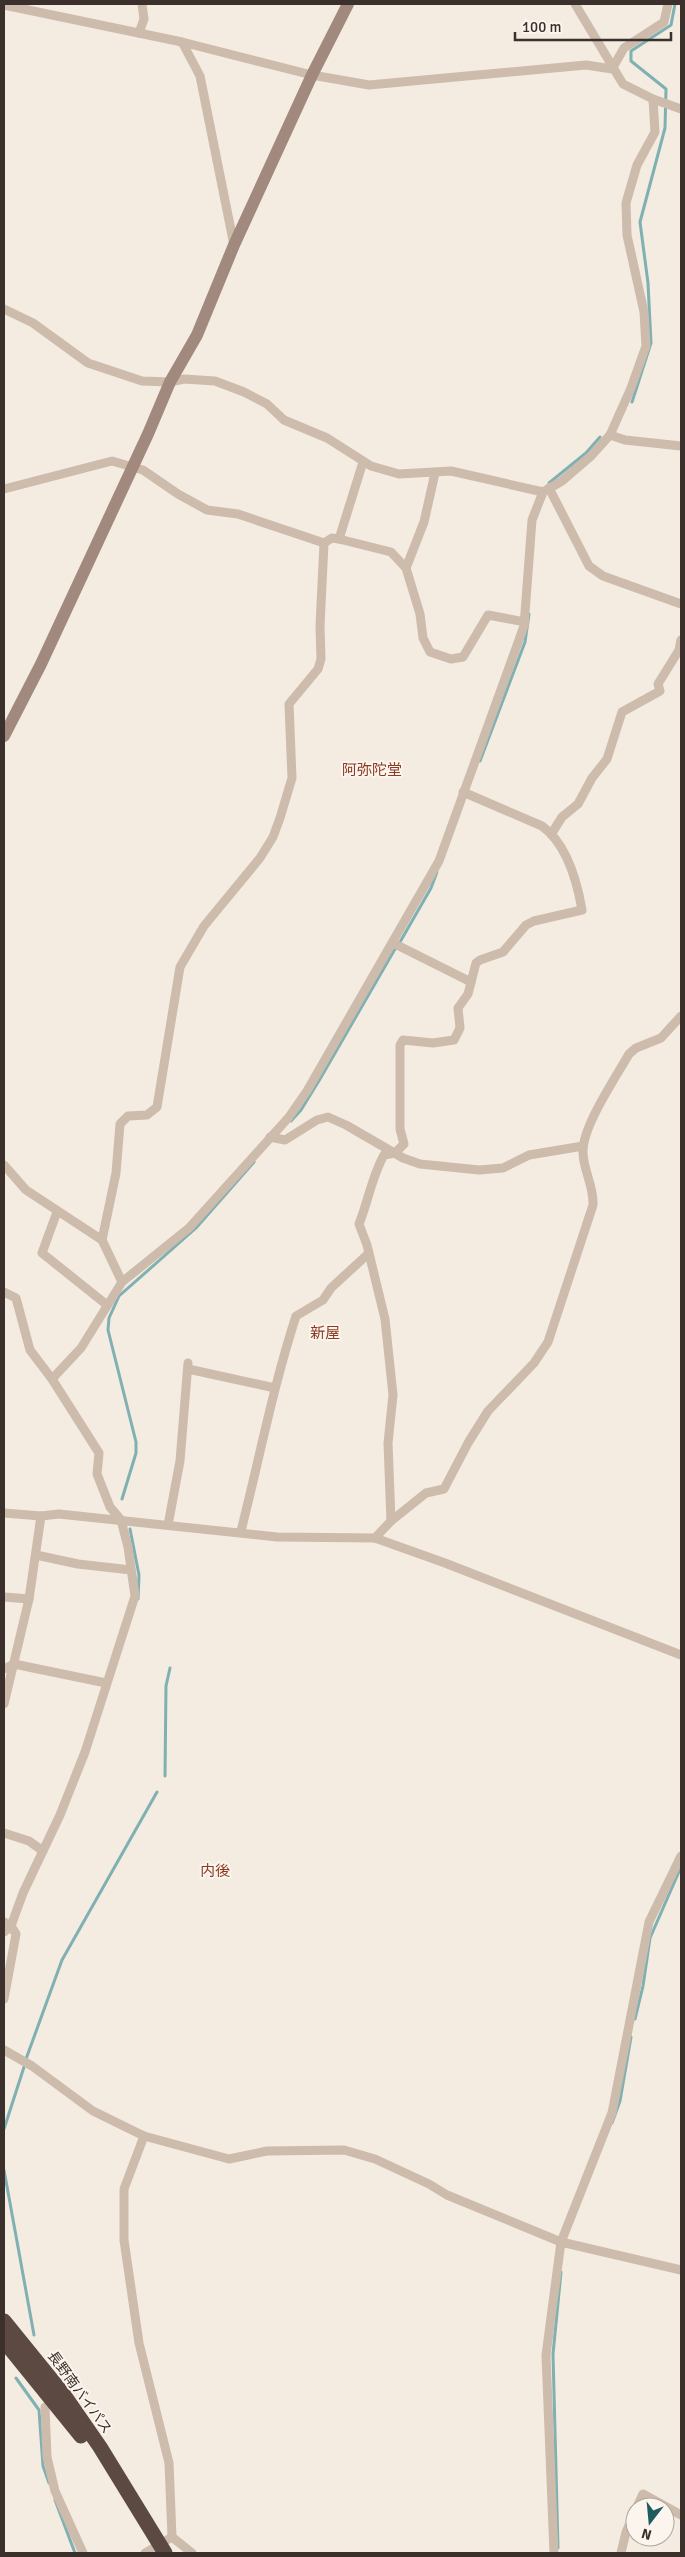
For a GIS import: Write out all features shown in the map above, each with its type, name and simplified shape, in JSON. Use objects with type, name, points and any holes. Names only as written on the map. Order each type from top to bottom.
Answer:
[{"type":"highway","name":"長野南バイパス","points":[[4,2320],[64,2395],[100,2447],[123,2488]]},
{"type":"highway","name":"長野南バイパス","points":[[4,2341],[123,2488],[165,2545]]},
{"type":"street","points":[[139,33],[144,19],[142,4]]},
{"type":"street","points":[[4,736],[41,664],[148,434],[170,382],[197,335],[234,245],[300,106],[312,76],[348,4]]},
{"type":"street","points":[[575,4],[612,69],[623,84],[653,99],[681,109]]},
{"type":"street","points":[[612,69],[624,48],[664,22],[668,4]]},
{"type":"street","points":[[4,5],[182,42],[312,76],[369,85],[586,65],[612,69]]},
{"type":"street","points":[[182,42],[200,76],[234,245]]},
{"type":"street","points":[[52,1379],[82,1348],[122,1282],[189,1228],[289,1117],[307,1092],[439,861],[525,622],[532,520],[546,490],[562,481],[610,435],[632,388],[646,346],[644,312],[627,235],[626,203],[637,165],[655,132],[653,99]]},
{"type":"street","points":[[4,309],[33,323],[88,363],[142,381],[170,382],[184,379],[215,381],[244,392],[267,404],[284,420],[328,438],[363,462],[399,474],[451,472],[546,490],[583,556],[596,572],[681,604]]},
{"type":"street","points":[[610,435],[625,440],[681,446]]},
{"type":"street","points":[[4,489],[112,460],[132,465],[207,510],[238,514],[324,542],[332,538],[339,539],[391,552],[406,568],[420,614],[423,638],[430,652],[450,659],[464,657],[488,615],[525,622]]},
{"type":"street","points":[[339,539],[363,462]]},
{"type":"street","points":[[406,568],[424,522],[435,473]]},
{"type":"street","points":[[102,1240],[116,1173],[120,1124],[128,1116],[148,1115],[157,1107],[180,967],[204,926],[260,858],[273,837],[280,818],[292,778],[288,704],[318,669],[321,659],[320,626],[324,542]]},
{"type":"street","points":[[552,833],[562,817],[578,804],[592,778],[607,759],[622,712],[660,691],[658,684],[679,650],[681,640]]},
{"type":"street","points":[[391,1522],[388,1443],[393,1395],[383,1311],[359,1224],[372,1192],[378,1166],[384,1155],[395,1153],[404,1144],[400,1129],[400,1045],[403,1040],[433,1043],[454,1040],[460,1028],[458,1008],[468,994],[476,963],[503,952],[526,926],[534,921],[582,910],[573,874],[552,833],[542,826],[463,792]]},
{"type":"street","points":[[393,943],[471,982]]},
{"type":"street","points":[[376,1538],[391,1522],[426,1493],[444,1489],[468,1443],[488,1411],[534,1363],[548,1342],[593,1205],[582,1146],[587,1130],[629,1054],[636,1048],[661,1038],[681,1016]]},
{"type":"street","points":[[270,1137],[284,1140],[317,1120],[328,1117],[395,1153],[420,1164],[479,1170],[503,1168],[529,1155],[582,1146]]},
{"type":"street","points":[[4,1165],[26,1190],[102,1240],[122,1282]]},
{"type":"street","points":[[57,1212],[42,1253],[107,1305]]},
{"type":"street","points":[[240,1532],[275,1388],[296,1316],[323,1300],[331,1288],[368,1254]]},
{"type":"street","points":[[4,1292],[16,1298],[30,1350],[52,1379],[98,1453],[98,1474],[110,1507],[121,1520],[135,1596],[85,1752],[60,1815],[6,1927],[16,1934],[4,1999]]},
{"type":"street","points":[[168,1525],[180,1461],[188,1366],[275,1388]]},
{"type":"street","points":[[4,1513],[41,1516],[59,1514],[277,1537],[376,1538],[445,1562],[681,1655]]},
{"type":"street","points":[[4,1704],[29,1599],[41,1516]]},
{"type":"street","points":[[36,1555],[78,1564],[131,1570]]},
{"type":"street","points":[[4,1596],[29,1599]]},
{"type":"street","points":[[4,1668],[14,1664],[106,1683]]},
{"type":"street","points":[[4,1833],[29,1841],[43,1851]]},
{"type":"street","points":[[554,2553],[546,2355],[561,2242],[614,2105],[649,1922],[681,1856]]},
{"type":"street","points":[[4,2050],[32,2066],[93,2111],[144,2136],[229,2160],[267,2152],[344,2150],[376,2159],[429,2184],[447,2195],[561,2242],[681,2270]]},
{"type":"street","points":[[144,2136],[124,2189],[124,2240],[138,2343],[169,2463],[165,2545]]},
{"type":"street","points":[[44,2407],[48,2457],[55,2492],[83,2553]]},
{"type":"street","points":[[621,2553],[625,2536]]},
{"type":"street","points":[[145,2553],[165,2545],[192,2553]]},
{"type":"waterway","points":[[632,402],[651,343],[648,283],[640,222],[665,128],[666,89],[631,61],[631,51],[671,25],[675,4]]},
{"type":"waterway","points":[[549,483],[586,453],[600,437]]},
{"type":"waterway","points":[[480,761],[525,642],[529,614]]},
{"type":"waterway","points":[[400,942],[431,888],[437,872]]},
{"type":"waterway","points":[[291,1121],[301,1110],[320,1079],[395,949]]},
{"type":"waterway","points":[[122,1499],[136,1453],[136,1442],[108,1330],[109,1318],[119,1296],[196,1228],[254,1162]]},
{"type":"waterway","points":[[130,1529],[139,1575],[138,1599]]},
{"type":"waterway","points":[[165,1776],[166,1686],[170,1668]]},
{"type":"waterway","points":[[26,2059],[62,1960],[157,1792]]},
{"type":"waterway","points":[[635,2019],[643,1986],[650,1938],[681,1867]]},
{"type":"waterway","points":[[612,2123],[620,2101],[631,2037]]},
{"type":"waterway","points":[[4,2129],[24,2067]]},
{"type":"waterway","points":[[4,2170],[34,2335]]},
{"type":"waterway","points":[[558,2548],[553,2354],[561,2272]]},
{"type":"waterway","points":[[16,2378],[39,2410],[43,2466],[49,2483]]},
{"type":"waterway","points":[[55,2500],[75,2553]]},
{"type":"district","name":"阿弥陀堂","points":[[372,770]]},
{"type":"district","name":"新屋","points":[[325,1333]]},
{"type":"district","name":"内後","points":[[215,1871]]}]
